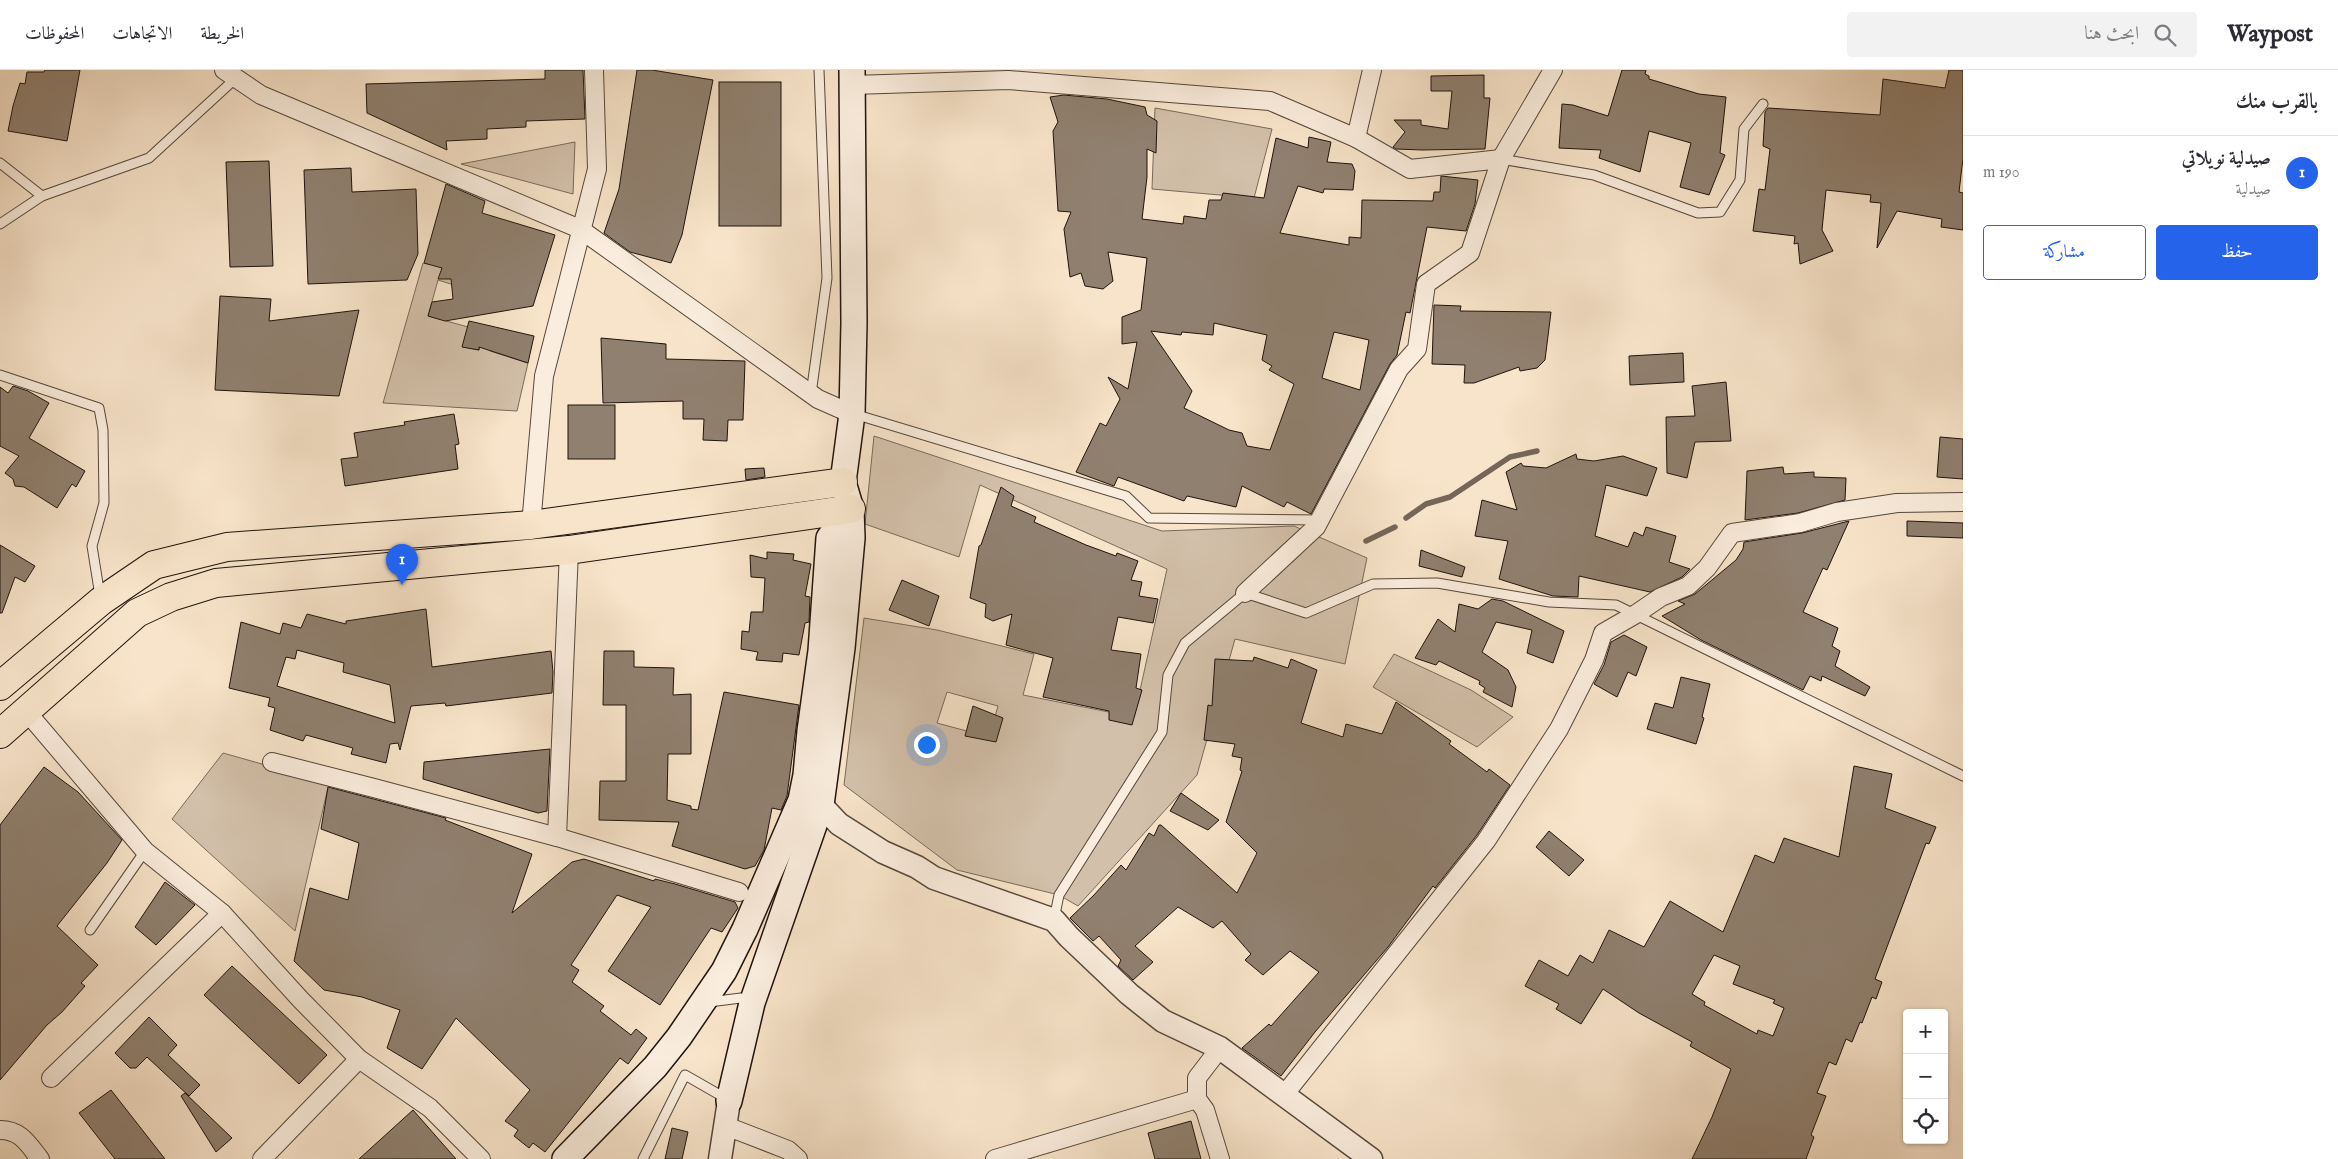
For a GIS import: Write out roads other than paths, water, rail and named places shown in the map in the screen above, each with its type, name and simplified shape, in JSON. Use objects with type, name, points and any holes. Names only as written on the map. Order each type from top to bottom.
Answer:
[{"type":"main road","points":[[851,510],[843,482],[852,414],[854,323],[853,78]]},
{"type":"main road","points":[[0,686],[101,601],[154,565],[227,547],[531,525],[843,482]]},
{"type":"main road","points":[[0,734],[137,613],[171,597],[216,583],[569,550],[851,510]]},
{"type":"main road","points":[[729,1101],[752,1003],[812,799],[806,775],[822,642],[829,538],[851,510]]},
{"type":"main road","points":[[565,1159],[655,1067],[704,1002],[745,929],[812,799]]},
{"type":"street","points":[[531,525],[544,376],[580,229],[597,169],[594,70]]},
{"type":"street","points":[[1356,138],[1372,70]]},
{"type":"street","points":[[1245,593],[1316,527],[1399,369],[1417,349],[1426,284],[1470,252],[1501,159],[1553,70]]},
{"type":"street","points":[[230,74],[261,95],[580,229],[811,394],[852,414]]},
{"type":"street","points":[[853,78],[1008,80],[1038,76],[1270,101],[1356,138],[1410,169],[1501,159]]},
{"type":"street","points":[[1284,1095],[1486,841],[1559,729],[1594,660],[1602,633],[1661,597],[1688,586],[1707,568],[1732,533],[1800,522],[1837,512],[1897,503],[1963,502]]},
{"type":"street","points":[[557,838],[569,550]]},
{"type":"street","points":[[26,711],[145,851],[222,913],[300,999],[359,1059],[430,1108],[480,1159]]},
{"type":"street","points":[[272,762],[557,838],[738,892]]},
{"type":"street","points":[[812,799],[839,824],[884,852],[916,866],[934,878],[1054,920],[1069,937],[1122,987],[1163,1021],[1220,1048],[1371,1159]]},
{"type":"street","points":[[51,1078],[222,913]]},
{"type":"street","points":[[1220,1048],[1197,1078],[1197,1099],[1204,1110],[1220,1159]]},
{"type":"street","points":[[262,1159],[359,1059]]},
{"type":"street","points":[[995,1159],[1197,1099]]},
{"type":"street","points":[[720,1159],[729,1101]]},
{"type":"street","points":[[726,1126],[788,1150],[798,1159]]},
{"type":"street","points":[[0,1130],[8,1130],[21,1135],[40,1159]]},
{"type":"lane","points":[[811,394],[827,278],[820,70]]},
{"type":"lane","points":[[0,224],[42,196],[149,158],[230,74]]},
{"type":"lane","points":[[1501,159],[1594,175],[1698,213],[1720,212],[1740,180],[1744,129],[1762,104]]},
{"type":"lane","points":[[0,163],[42,196]]},
{"type":"lane","points":[[0,375],[99,408],[103,430],[104,503],[92,546],[101,601]]},
{"type":"lane","points":[[852,414],[1126,496],[1148,518],[1320,520]]},
{"type":"lane","points":[[1054,920],[1059,895],[1162,732],[1168,676],[1185,643],[1245,593],[1306,612],[1373,584],[1436,583],[1549,602],[1616,605],[1963,776]]},
{"type":"lane","points":[[90,930],[145,851]]},
{"type":"lane","points":[[704,1002],[741,998],[752,1003]]},
{"type":"lane","points":[[642,1159],[685,1075],[729,1101]]},
{"type":"waterway","points":[[1406,518],[1426,504],[1450,497],[1510,457],[1537,451]]},
{"type":"waterway","points":[[1366,541],[1395,527]]},
{"type":"place","name":"صيدلية نويلاتي","points":[[402,585]]}]
